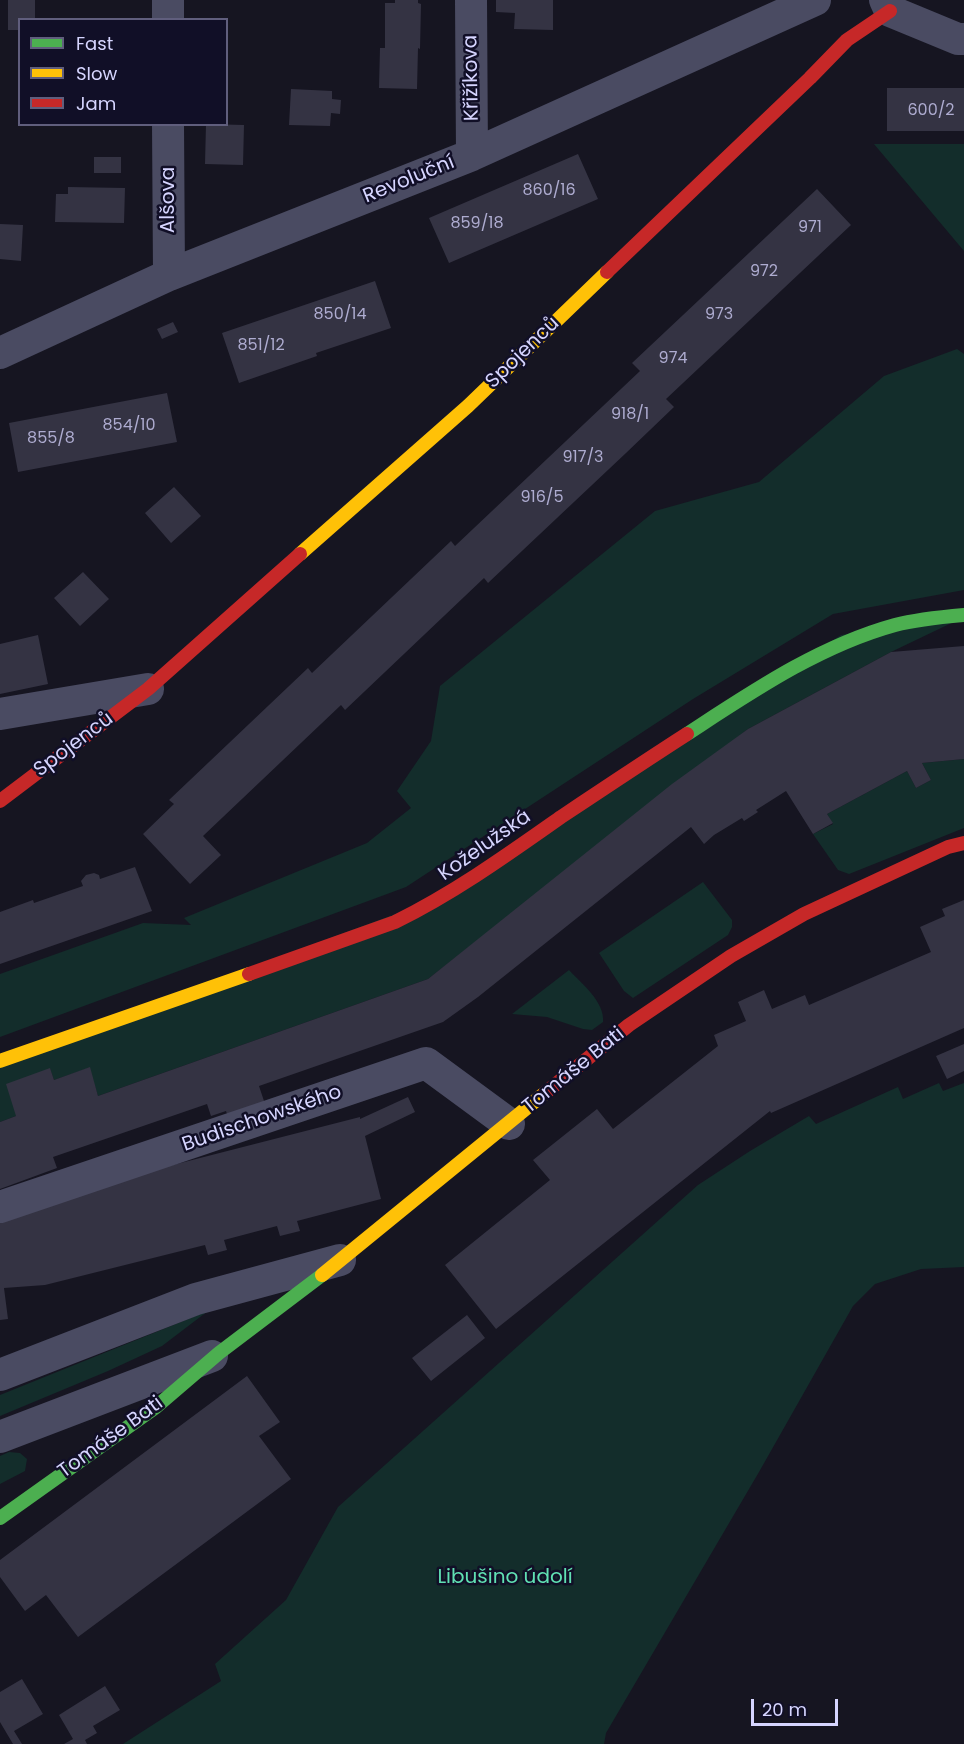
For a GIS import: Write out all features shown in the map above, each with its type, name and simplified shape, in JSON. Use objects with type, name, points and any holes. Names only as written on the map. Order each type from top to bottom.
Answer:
[{"type":"street","points":[[168,0],[168,18]]},
{"type":"street","name":"Křižíkova","points":[[471,0],[472,155]]},
{"type":"street","name":"Revoluční","points":[[0,352],[169,275],[472,155],[777,8],[815,0]]},
{"type":"street","points":[[888,5],[958,39],[964,39]]},
{"type":"street","name":"Spojenců","points":[[0,801],[148,689],[468,406],[847,40],[888,5]]},
{"type":"street","name":"Alšova","points":[[168,126],[169,275]]},
{"type":"street","name":"Koželužská","points":[[0,1061],[395,922],[444,898],[636,767],[763,685],[827,650],[860,634],[896,623],[964,615]]},
{"type":"street","name":"Spojenců","points":[[0,714],[148,689]]},
{"type":"street","name":"Tomáše Bati","points":[[0,1518],[156,1407],[219,1353],[340,1260],[629,1025],[731,956],[804,914],[948,847],[964,843]]},
{"type":"street","name":"Budischowského","points":[[0,1207],[426,1063],[509,1124]]},
{"type":"street","points":[[0,1375],[196,1299],[340,1260]]},
{"type":"street","name":"Tomáše Bati","points":[[0,1437],[219,1353]]},
{"type":"green space","points":[[874,144],[964,144],[964,251]]},
{"type":"green space","points":[[957,349],[964,354],[964,590],[833,614],[693,699],[406,887],[0,1037],[0,974],[143,923],[191,925],[184,918],[367,843],[411,808],[397,791],[431,741],[440,686],[655,511],[759,482],[884,376]]},
{"type":"green space","points":[[964,617],[891,652],[748,729],[428,979],[98,1096],[89,1068],[54,1080],[50,1069],[16,1116],[0,1122],[0,1060],[417,906],[841,635]]},
{"type":"green space","points":[[964,759],[964,828],[849,874],[838,870],[813,834],[833,824],[827,814],[907,771],[916,788],[931,780],[922,763]]},
{"type":"green space","points":[[703,882],[732,920],[732,927],[728,935],[633,998],[624,991],[599,953]]},
{"type":"green space","points":[[569,970],[597,1000],[603,1015],[603,1022],[592,1030],[547,1017],[512,1014]]},
{"type":"green space","name":"Libušino údolí","points":[[939,1083],[943,1091],[964,1083],[964,1267],[921,1269],[875,1284],[853,1306],[606,1733],[604,1744],[123,1744],[221,1681],[215,1664],[286,1600],[338,1507],[698,1185],[809,1116],[816,1124],[898,1087],[903,1099]]},
{"type":"green space","points":[[208,1311],[162,1346],[0,1416],[0,1395]]},
{"type":"green space","points":[[9,1452],[20,1453],[27,1459],[25,1471],[0,1484],[0,1456]]},
{"type":"building","points":[[8,0],[35,0],[35,18],[18,18],[18,30],[8,30]]},
{"type":"building","points":[[395,0],[418,0],[421,4],[417,89],[379,88],[380,48],[385,48],[385,3],[395,3]]},
{"type":"building","points":[[496,0],[553,0],[553,30],[514,29],[515,13],[496,12]]},
{"type":"building","points":[[887,88],[964,88],[964,131],[887,131]]},
{"type":"building","points":[[291,89],[332,91],[332,99],[341,100],[340,114],[331,113],[330,126],[289,125]]},
{"type":"building","points":[[244,125],[243,165],[205,164],[206,126]]},
{"type":"building","points":[[578,154],[598,199],[449,263],[429,218]]},
{"type":"building","points":[[94,157],[121,157],[121,173],[94,173]]},
{"type":"building","points":[[68,187],[125,188],[124,223],[55,222],[56,194],[68,194]]},
{"type":"building","points":[[817,189],[851,225],[666,399],[674,407],[626,453],[488,583],[484,578],[345,710],[341,705],[203,836],[221,855],[190,884],[143,834],[174,804],[169,800],[308,668],[312,673],[451,541],[455,546],[640,371],[632,363]]},
{"type":"building","points":[[0,224],[23,225],[21,261],[0,259]]},
{"type":"building","points":[[375,281],[391,328],[316,353],[317,356],[239,383],[222,333]]},
{"type":"building","points":[[173,322],[178,332],[162,339],[157,329]]},
{"type":"building","points":[[167,393],[177,442],[18,472],[9,423]]},
{"type":"building","points":[[174,487],[201,516],[171,543],[145,513]]},
{"type":"building","points":[[83,572],[109,599],[80,626],[54,598]]},
{"type":"building","points":[[38,635],[48,684],[0,694],[0,644]]},
{"type":"building","points":[[964,646],[964,759],[922,763],[931,780],[916,788],[907,771],[827,814],[833,823],[813,834],[786,791],[756,810],[758,812],[744,821],[742,818],[704,844],[691,827],[478,997],[443,1022],[259,1086],[265,1104],[228,1117],[226,1111],[211,1116],[207,1104],[53,1157],[57,1168],[0,1189],[0,1122],[16,1116],[6,1084],[50,1068],[54,1080],[90,1067],[98,1096],[428,979],[672,784],[748,729],[891,652]]},
{"type":"building","points":[[135,867],[152,911],[0,964],[0,912],[83,886],[81,881],[86,875],[94,873],[99,875],[100,879]]},
{"type":"building","points":[[964,900],[964,1028],[771,1113],[770,1111],[496,1329],[445,1265],[550,1180],[533,1160],[597,1109],[613,1129],[718,1046],[714,1035],[746,1021],[738,1002],[764,990],[772,1009],[805,995],[809,1005],[931,952],[920,927],[945,916],[942,909]]},
{"type":"building","points":[[964,1044],[964,1071],[947,1079],[936,1056]]},
{"type":"building","points":[[408,1097],[415,1112],[365,1136],[381,1199],[297,1221],[300,1231],[280,1236],[277,1226],[224,1240],[227,1250],[208,1255],[205,1245],[45,1285],[4,1288],[8,1319],[0,1320],[0,1216],[122,1178],[360,1117],[360,1119]]},
{"type":"building","points":[[467,1315],[485,1338],[431,1381],[412,1358]]},
{"type":"building","points":[[247,1376],[280,1422],[259,1436],[291,1479],[78,1637],[46,1595],[25,1611],[0,1577],[0,1560]]},
{"type":"building","points":[[22,1679],[43,1714],[14,1731],[22,1744],[13,1744],[0,1722],[0,1692]]},
{"type":"building","points":[[105,1686],[120,1710],[93,1726],[97,1733],[85,1740],[87,1744],[64,1744],[73,1739],[59,1715]]},
{"type":"traffic: fast","points":[[687,734],[787,671],[840,645],[895,625],[964,615]]},
{"type":"traffic: fast","points":[[0,1518],[156,1407],[219,1353],[322,1275]]},
{"type":"traffic: slow","points":[[300,554],[468,406],[607,272]]},
{"type":"traffic: slow","points":[[0,1061],[249,974]]},
{"type":"traffic: slow","points":[[322,1275],[545,1093]]},
{"type":"traffic: jam","points":[[607,272],[847,40],[890,11]]},
{"type":"traffic: jam","points":[[0,801],[148,689],[300,554]]},
{"type":"traffic: jam","points":[[249,974],[395,922],[417,911],[480,873],[687,734]]},
{"type":"traffic: jam","points":[[545,1093],[629,1025],[731,956],[804,914],[948,847],[964,843]]}]
